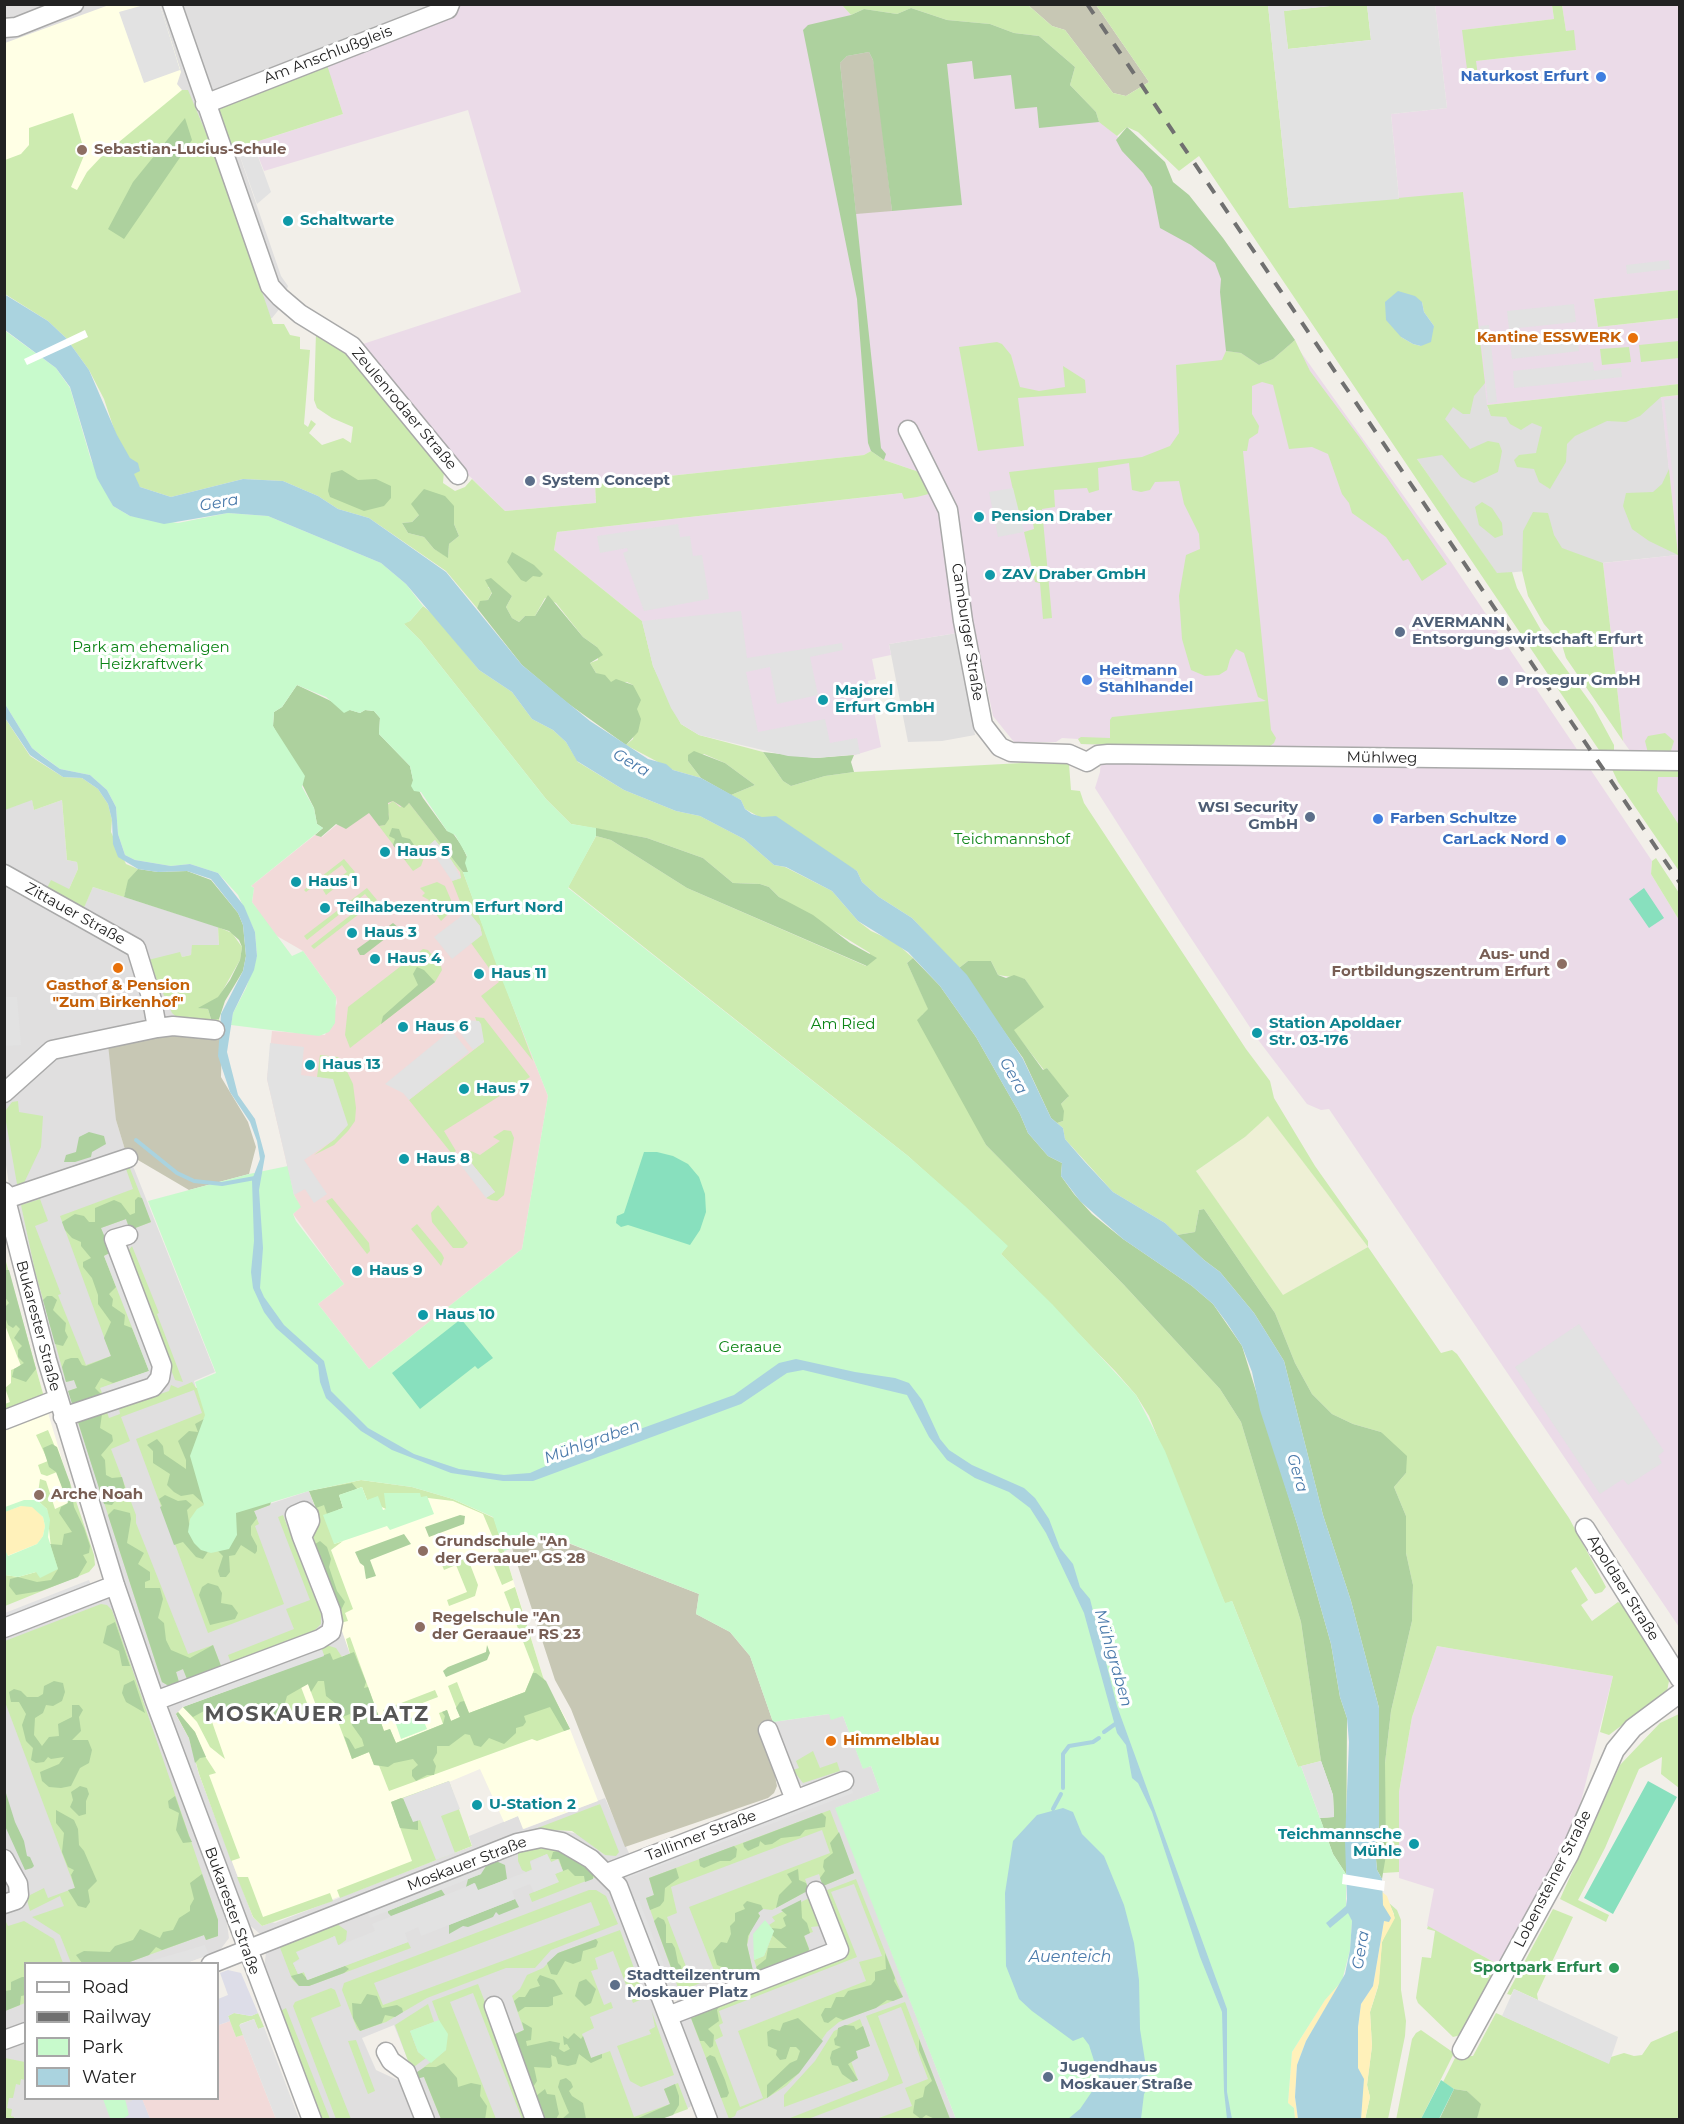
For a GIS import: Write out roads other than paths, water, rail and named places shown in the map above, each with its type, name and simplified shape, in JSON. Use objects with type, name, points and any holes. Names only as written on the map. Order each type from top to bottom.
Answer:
[{"type":"street","points":[[4,28],[16,27],[74,4]]},
{"type":"street","name":"Zeulenrodaer Straße","points":[[172,4],[204,104],[270,286],[279,297],[300,314],[352,346],[459,476]]},
{"type":"street","name":"Am Anschlußgleis","points":[[204,104],[448,9],[450,4]]},
{"type":"street","name":"Camburger Straße","points":[[908,430],[948,510],[963,621],[983,724],[1000,747],[1011,752],[1069,754],[1087,762]]},
{"type":"street","name":"Mühlweg","points":[[1087,762],[1098,755],[1108,754],[1680,761]]},
{"type":"street","name":"Zittauer Straße","points":[[4,874],[136,948],[152,1000],[157,1028]]},
{"type":"street","points":[[4,1094],[52,1050],[173,1026],[215,1030]]},
{"type":"street","name":"Bukarester Straße","points":[[128,1158],[5,1195],[9,1239],[116,1585],[155,1701],[312,2120]]},
{"type":"street","points":[[4,1420],[153,1387],[160,1378],[162,1366],[114,1239],[128,1235]]},
{"type":"street","name":"Apoldaer Straße","points":[[1585,1528],[1680,1679]]},
{"type":"street","points":[[155,1701],[320,1639],[331,1632],[333,1616],[302,1536]]},
{"type":"street","points":[[4,1628],[116,1585]]},
{"type":"street","name":"Lobensteiner Straße","points":[[1462,2050],[1569,1855],[1615,1750],[1633,1728],[1680,1693]]},
{"type":"street","points":[[768,1730],[795,1800]]},
{"type":"street","name":"Tallinner Straße","points":[[607,1873],[844,1781]]},
{"type":"street","name":"Moskauer Straße","points":[[216,1962],[528,1840],[541,1838],[572,1845],[607,1873],[618,1886],[668,2016],[701,2117]]},
{"type":"street","points":[[4,1904],[16,1900],[19,1895],[15,1876],[5,1863]]},
{"type":"street","points":[[668,2016],[839,1950],[816,1891]]},
{"type":"street","points":[[494,2006],[535,2120]]},
{"type":"street","points":[[4,2040],[24,2033]]},
{"type":"street","points":[[386,2052],[391,2061],[406,2072],[425,2120]]},
{"type":"water","points":[[1398,291],[1415,296],[1422,302],[1424,312],[1434,326],[1431,342],[1421,346],[1413,344],[1401,337],[1386,320],[1385,302]]},
{"type":"water","name":"Gera","points":[[4,294],[48,321],[66,338],[89,370],[117,435],[130,458],[138,463],[140,471],[134,474],[140,487],[171,497],[243,479],[283,481],[318,496],[338,509],[369,518],[446,572],[522,665],[590,721],[648,759],[666,764],[673,770],[701,778],[741,800],[745,809],[752,814],[762,817],[776,816],[857,871],[862,882],[879,897],[912,918],[967,975],[1023,1059],[1051,1118],[1063,1128],[1065,1139],[1084,1161],[1113,1192],[1165,1223],[1220,1272],[1254,1313],[1284,1361],[1323,1515],[1351,1601],[1379,1708],[1379,1826],[1375,1848],[1377,1870],[1382,1879],[1383,1905],[1391,1918],[1389,1922],[1384,1921],[1373,1986],[1361,2004],[1358,2027],[1358,2068],[1364,2079],[1361,2119],[1298,2119],[1295,2097],[1297,2065],[1306,2041],[1345,1974],[1350,1950],[1352,1921],[1348,1913],[1330,1928],[1326,1923],[1346,1906],[1347,1899],[1345,1841],[1349,1742],[1347,1718],[1340,1697],[1331,1644],[1298,1527],[1260,1410],[1252,1372],[1242,1346],[1213,1304],[1192,1286],[1123,1239],[1080,1201],[1061,1176],[1062,1163],[1048,1156],[1028,1133],[1020,1114],[976,1037],[940,986],[908,952],[858,921],[832,891],[786,867],[774,865],[744,839],[700,816],[676,811],[624,790],[577,761],[566,742],[553,730],[532,719],[512,692],[479,670],[406,584],[381,563],[268,516],[228,513],[164,524],[130,516],[113,506],[97,478],[70,387],[56,368],[5,330]]},
{"type":"water","points":[[5,704],[32,748],[60,769],[90,775],[107,790],[116,807],[118,834],[125,855],[135,860],[171,866],[190,864],[218,873],[244,906],[255,932],[257,956],[254,970],[233,1013],[227,1052],[238,1095],[255,1119],[265,1156],[259,1190],[263,1248],[260,1288],[284,1325],[324,1361],[331,1391],[368,1428],[414,1454],[459,1469],[504,1475],[530,1473],[582,1450],[734,1395],[779,1363],[796,1359],[895,1378],[909,1383],[922,1400],[940,1439],[949,1450],[972,1465],[1024,1488],[1035,1498],[1049,1519],[1060,1548],[1073,1564],[1080,1587],[1090,1599],[1117,1706],[1227,2009],[1227,2092],[1232,2119],[1227,2119],[1224,2091],[1222,2012],[1200,1957],[1152,1812],[1138,1783],[1132,1778],[1126,1745],[1117,1733],[1084,1613],[1046,1533],[1030,1508],[1009,1492],[975,1478],[947,1460],[929,1437],[907,1395],[803,1370],[787,1373],[741,1404],[533,1481],[503,1481],[451,1473],[392,1450],[361,1431],[326,1398],[320,1382],[318,1365],[276,1328],[264,1312],[253,1288],[251,1272],[254,1241],[252,1180],[260,1159],[257,1141],[250,1122],[230,1092],[218,1056],[221,1014],[243,971],[246,956],[243,925],[238,913],[211,879],[187,871],[158,872],[138,869],[118,857],[113,844],[112,820],[108,804],[98,789],[82,778],[63,777],[30,755],[5,718]]},
{"type":"water","name":"Auenteich","points":[[1063,1808],[1073,1812],[1082,1834],[1104,1856],[1124,1905],[1134,1943],[1139,1980],[1140,2029],[1149,2086],[1144,2094],[1141,2119],[1068,2119],[1080,2109],[1093,2090],[1102,2086],[1089,2045],[1083,2037],[1073,2041],[1019,1999],[1006,1966],[1005,1893],[1013,1841],[1037,1815]]},
{"type":"waterway","points":[[136,1140],[177,1173],[194,1181],[222,1184],[255,1178]]},
{"type":"waterway","points":[[1104,1732],[1118,1722]]},
{"type":"waterway","points":[[1063,1788],[1063,1754],[1069,1746],[1093,1742],[1099,1738]]},
{"type":"waterway","points":[[1053,1809],[1061,1794]]},
{"type":"railway","points":[[1087,4],[1680,883]]},
{"type":"place","name":"Naturkost Erfurt","points":[[1601,77]]},
{"type":"place","name":"Sebastian-Lucius-Schule","points":[[82,150]]},
{"type":"place","name":"Schaltwarte","points":[[288,221]]},
{"type":"place","name":"Kantine ESSWERK","points":[[1633,338]]},
{"type":"place","name":"System Concept","points":[[530,481]]},
{"type":"place","name":"Pension Draber","points":[[979,517]]},
{"type":"place","name":"ZAV Draber GmbH","points":[[990,575]]},
{"type":"place","name":"AVERMANN Entsorgungswirtschaft Erfurt","points":[[1400,632]]},
{"type":"place","name":"Heitmann Stahlhandel","points":[[1087,680]]},
{"type":"place","name":"Prosegur GmbH","points":[[1503,681]]},
{"type":"place","name":"Majorel Erfurt GmbH","points":[[823,700]]},
{"type":"place","name":"WSI Security GmbH","points":[[1310,817]]},
{"type":"place","name":"Farben Schultze","points":[[1378,819]]},
{"type":"place","name":"CarLack Nord","points":[[1561,840]]},
{"type":"place","name":"Haus 5","points":[[385,852]]},
{"type":"place","name":"Haus 1","points":[[296,882]]},
{"type":"place","name":"Teilhabezentrum Erfurt Nord","points":[[325,908]]},
{"type":"place","name":"Haus 3","points":[[352,933]]},
{"type":"place","name":"Haus 4","points":[[375,959]]},
{"type":"place","name":"Aus- und Fortbildungszentrum Erfurt","points":[[1562,964]]},
{"type":"place","name":"Gasthof & Pension \"Zum Birkenhof\"","points":[[118,968]]},
{"type":"place","name":"Haus 11","points":[[479,974]]},
{"type":"place","name":"Haus 6","points":[[403,1027]]},
{"type":"place","name":"Station Apoldaer Str. 03-176","points":[[1257,1033]]},
{"type":"place","name":"Haus 13","points":[[310,1065]]},
{"type":"place","name":"Haus 7","points":[[464,1089]]},
{"type":"place","name":"Haus 8","points":[[404,1159]]},
{"type":"place","name":"Haus 9","points":[[357,1271]]},
{"type":"place","name":"Haus 10","points":[[423,1315]]},
{"type":"place","name":"Arche Noah","points":[[39,1495]]},
{"type":"place","name":"Grundschule \"An der Geraaue\" GS 28","points":[[423,1551]]},
{"type":"place","name":"Regelschule \"An der Geraaue\" RS 23","points":[[420,1627]]},
{"type":"place","name":"Himmelblau","points":[[831,1741]]},
{"type":"place","name":"U-Station 2","points":[[477,1805]]},
{"type":"place","name":"Teichmannsche Mühle","points":[[1414,1844]]},
{"type":"place","name":"Sportpark Erfurt","points":[[1614,1968]]},
{"type":"place","name":"Stadtteilzentrum Moskauer Platz","points":[[615,1985]]},
{"type":"place","name":"Jugendhaus Moskauer Straße","points":[[1048,2077]]},
{"type":"district","name":"MOSKAUER PLATZ","points":[[317,1715]]},
{"type":"park label","name":"Park am ehemaligen Heizkraftwerk","points":[[151,656]]},
{"type":"park label","name":"Teichmannshof","points":[[1012,840]]},
{"type":"park label","name":"Am Ried","points":[[843,1025]]},
{"type":"park label","name":"Geraaue","points":[[750,1348]]},
{"type":"water label","name":"Mühlgraben","points":[[592,1442]]},
{"type":"water label","name":"Mühlgraben","points":[[1113,1658]]}]
